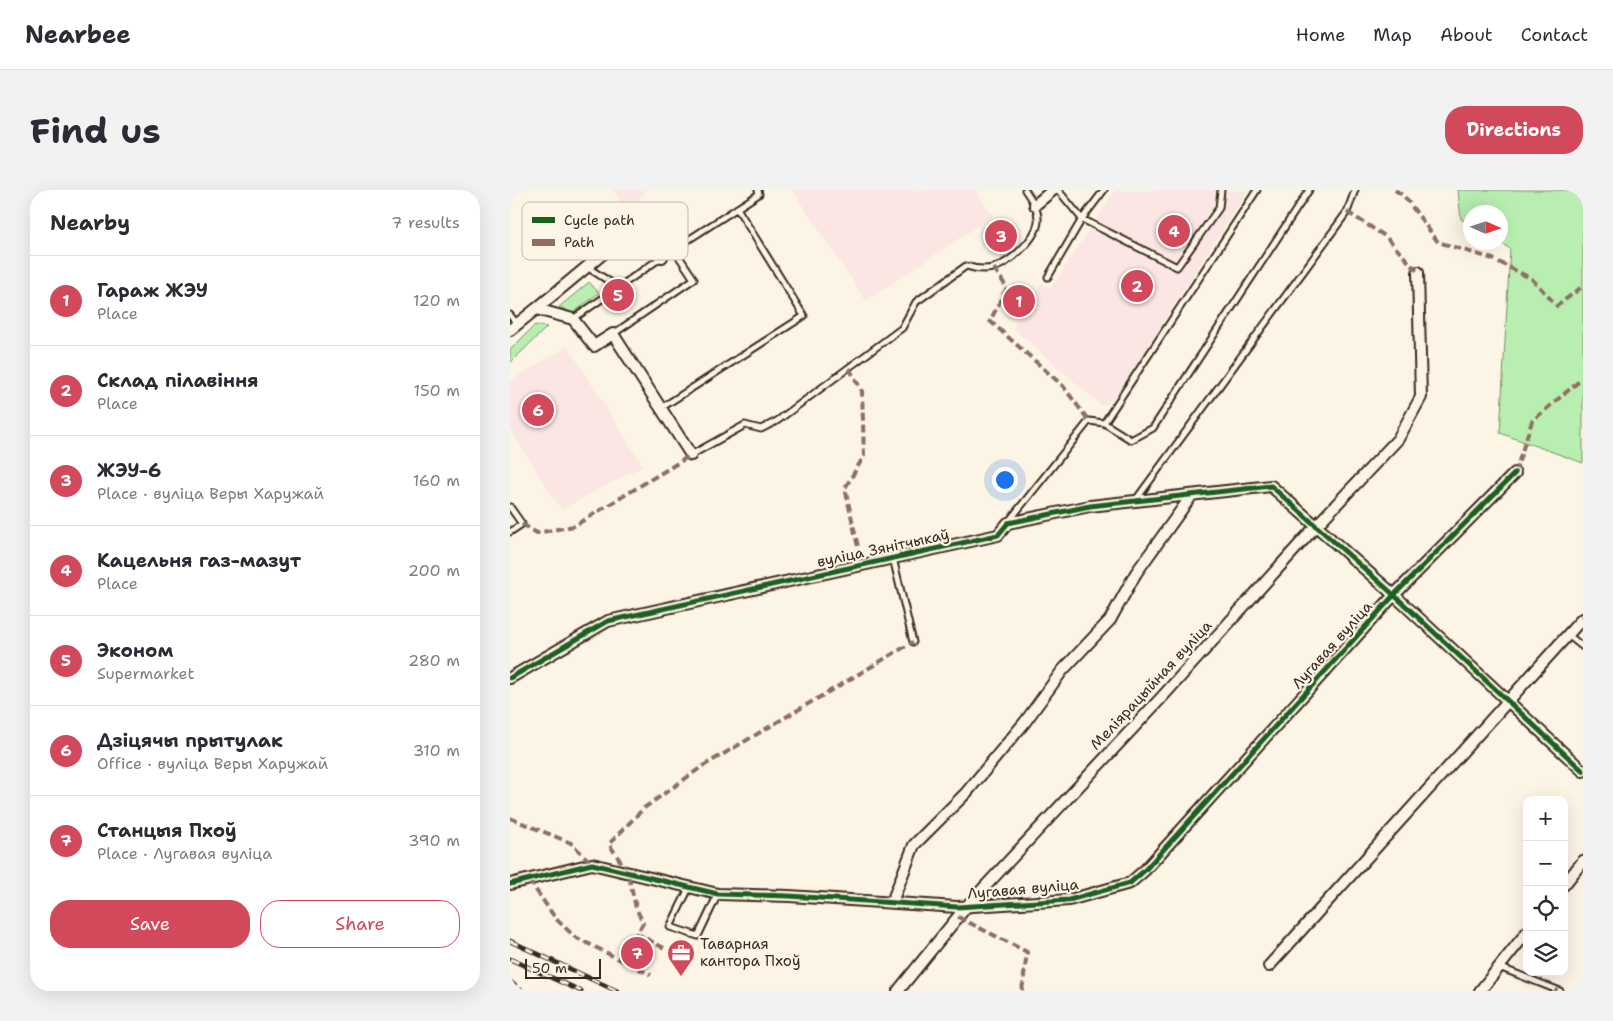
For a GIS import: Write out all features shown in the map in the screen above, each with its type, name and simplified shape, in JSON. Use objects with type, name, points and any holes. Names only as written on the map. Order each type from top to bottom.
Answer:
[{"type":"street","points":[[1035,205],[1053,190]]},
{"type":"street","points":[[513,327],[595,260]]},
{"type":"street","name":"Меліярацыйная вуліца","points":[[898,991],[966,907],[1162,697],[1316,526],[1398,439],[1421,397],[1418,272]]},
{"type":"street","points":[[536,309],[573,319],[594,346],[613,334],[691,455]]},
{"type":"street","name":"Лугавая вуліца","points":[[510,884],[592,864],[718,894],[789,896],[966,907],[1069,900],[1130,883],[1145,870],[1394,595],[1515,473]]},
{"type":"street","name":"вуліца Зянітчыкаў","points":[[510,678],[608,621],[998,535],[1008,523],[1090,506],[1271,486],[1316,526]]},
{"type":"street","points":[[892,902],[914,845],[966,793],[1025,722],[1062,671],[1110,620],[1136,573],[1192,495]]},
{"type":"street","points":[[1316,526],[1394,595],[1583,771]]},
{"type":"street","points":[[1269,966],[1582,619]]},
{"type":"street","points":[[1568,880],[1583,861]]},
{"type":"street","points":[[1480,991],[1523,937]]},
{"type":"lane","points":[[688,240],[759,194],[758,190]]},
{"type":"lane","points":[[691,455],[745,425],[761,429],[777,421],[902,328],[916,302],[966,266],[977,269],[994,268],[1015,256],[1031,239],[1038,222],[1035,205],[1025,190]]},
{"type":"lane","points":[[1058,190],[1082,219],[1177,267],[1219,208],[1221,190]]},
{"type":"lane","points":[[1048,277],[1082,219],[1104,190]]},
{"type":"lane","points":[[1104,423],[1257,190]]},
{"type":"lane","points":[[1008,523],[1089,421],[1104,423],[1131,440],[1153,428],[1309,190]]},
{"type":"lane","points":[[1134,501],[1347,212],[1355,190]]},
{"type":"lane","points":[[660,409],[804,316],[737,208]]},
{"type":"lane","points":[[573,319],[658,260]]},
{"type":"lane","points":[[613,334],[694,279],[681,260]]},
{"type":"lane","points":[[587,267],[618,288]]},
{"type":"lane","points":[[510,315],[513,327]]},
{"type":"lane","points":[[510,507],[522,524],[510,532]]},
{"type":"lane","points":[[893,558],[913,642]]},
{"type":"lane","points":[[1568,634],[1583,647]]},
{"type":"lane","points":[[689,888],[670,927],[698,936],[718,894]]},
{"type":"lane","points":[[1499,967],[1560,991]]},
{"type":"shaded area","points":[[613,190],[647,190],[637,202],[620,202]]},
{"type":"shaded area","points":[[792,190],[976,190],[993,216],[866,301]]},
{"type":"shaded area","points":[[1115,190],[1248,190],[1114,399],[1102,406],[1013,328],[1042,283],[1051,288]]},
{"type":"shaded area","points":[[568,346],[643,466],[561,510],[510,429],[510,381]]},
{"type":"green space","points":[[1458,190],[1583,190],[1583,463],[1500,433],[1510,249],[1508,248],[1508,205],[1463,205],[1463,220],[1461,219]]},
{"type":"green space","points":[[589,282],[599,293],[573,313],[559,307]]},
{"type":"green space","points":[[535,325],[547,327],[510,363],[510,350]]},
{"type":"railway","points":[[510,941],[617,991]]},
{"type":"railway","points":[[510,959],[581,991]]},
{"type":"railway","points":[[510,987],[514,991]]},
{"type":"marked path","points":[[1395,190],[1404,196],[1438,242],[1493,259],[1532,279],[1557,306],[1583,286]]},
{"type":"marked path","points":[[1347,212],[1385,236],[1418,272]]},
{"type":"marked path","points":[[994,268],[1007,288],[990,321],[1063,386],[1089,421]]},
{"type":"marked path","points":[[849,368],[862,391],[864,456],[845,488],[862,565]]},
{"type":"marked path","points":[[1515,473],[1532,421],[1583,378]]},
{"type":"marked path","points":[[522,524],[537,533],[574,526],[691,455]]},
{"type":"marked path","points":[[664,948],[637,934],[643,923],[636,908],[628,873],[609,844],[644,808],[703,766],[913,642]]},
{"type":"marked path","points":[[510,818],[571,843],[592,864]]},
{"type":"marked path","points":[[529,880],[556,919],[575,937],[651,975]]},
{"type":"marked path","points":[[958,917],[1027,952],[1022,991]]},
{"type":"marked path","points":[[510,981],[523,991]]},
{"type":"cycle path","points":[[510,884],[592,864],[718,894],[789,896],[957,907],[1069,900],[1130,883],[1145,870],[1394,595],[1515,473]]},
{"type":"cycle path","points":[[510,678],[608,621],[998,535],[1008,523],[1090,506],[1271,486],[1394,595],[1583,771]]},
{"type":"place","name":"Кацельня газ-мазут","points":[[1174,231]]},
{"type":"place","name":"ЖЭУ-6","points":[[1001,236]]},
{"type":"place","name":"Склад пілавіння","points":[[1137,286]]},
{"type":"place","name":"Эконом","points":[[618,295]]},
{"type":"place","name":"Гараж ЖЭУ","points":[[1019,301]]},
{"type":"place","name":"Дзіцячы прытулак","points":[[538,410]]},
{"type":"place","name":"Станцыя Пхоў","points":[[637,953]]},
{"type":"place","name":"Таварная кантора Пхоў","points":[[681,977]]}]
